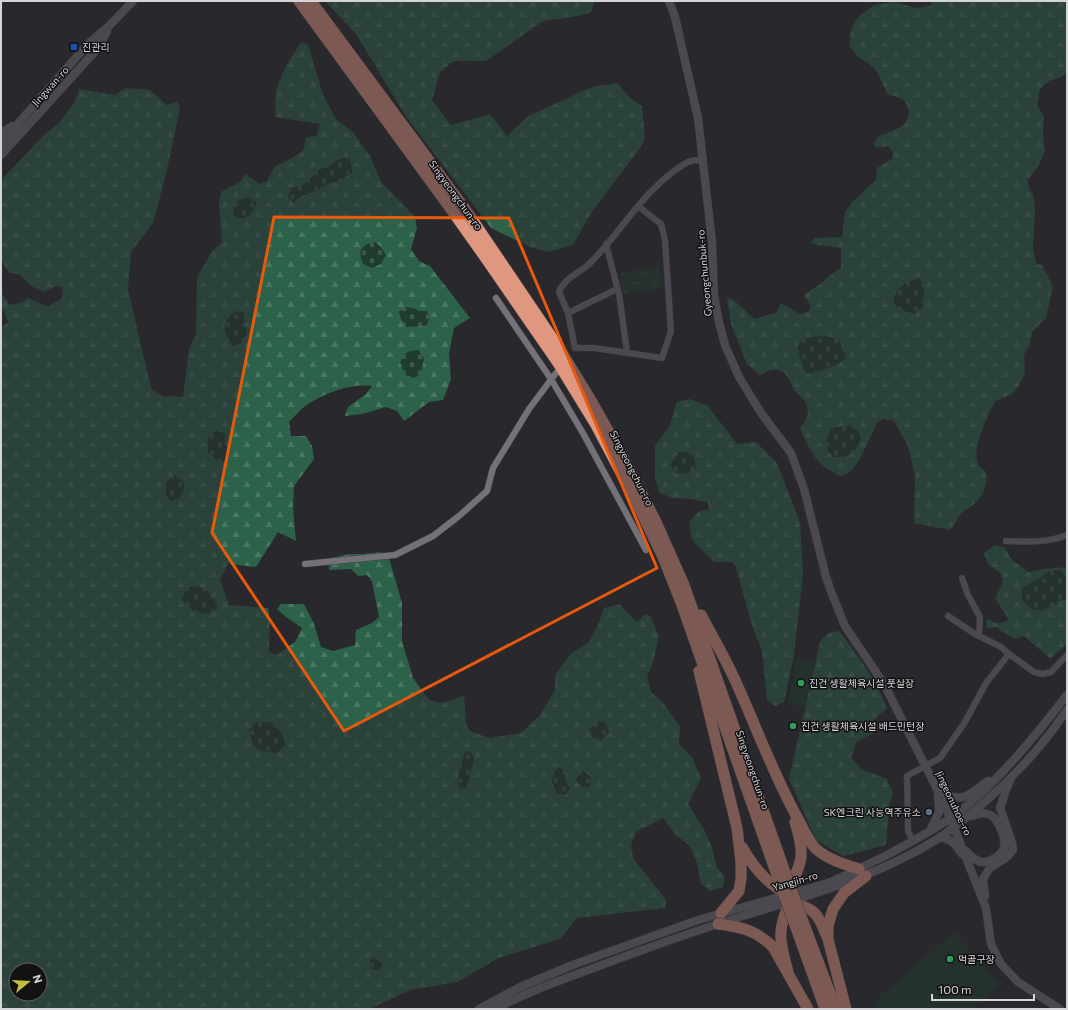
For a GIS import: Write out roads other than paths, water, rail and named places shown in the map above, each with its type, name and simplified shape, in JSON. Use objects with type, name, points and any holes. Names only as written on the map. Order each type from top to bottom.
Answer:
[{"type":"highway","name":"Singyeongchun-ro","points":[[299,1],[448,205],[558,363],[596,425],[663,557],[682,605],[798,920],[825,1009]]},
{"type":"highway","name":"Singyeongchun-ro","points":[[311,1],[464,209],[559,348],[623,457],[656,522],[684,585],[782,876]]},
{"type":"highway","points":[[684,585],[735,680],[768,758],[792,809],[815,847],[827,857],[862,872],[844,893],[833,909],[828,926],[828,939]]},
{"type":"highway","points":[[682,605],[739,842],[741,878],[739,891],[720,919],[765,938],[773,947],[808,1009]]},
{"type":"highway","points":[[783,790],[799,837],[802,851],[801,863],[788,898],[780,933],[782,950],[788,972]]},
{"type":"highway","points":[[739,842],[750,863],[759,874],[788,898],[806,906],[814,912],[822,924],[828,939],[846,1009]]},
{"type":"highway","name":"Singyeongchun-ro","points":[[798,920],[836,1009]]},
{"type":"main road","name":"Jingwan-ro","points":[[1,143],[88,44],[109,26],[133,1]]},
{"type":"main road","name":"Gyeongchunbuk-ro","points":[[669,1],[675,17],[698,118],[712,242],[714,295],[725,345],[739,377],[791,454],[804,489],[826,577],[832,594]]},
{"type":"main road","name":"Jingwan-ro","points":[[1,155],[99,46],[109,26]]},
{"type":"main road","points":[[1,133],[21,120]]},
{"type":"main road","name":"Jingeonuhoe-ro","points":[[832,594],[845,626],[884,684],[951,818],[986,908],[991,944],[1001,964],[1018,982],[1060,1009]]},
{"type":"main road","name":"Yangjin-ro","points":[[479,1009],[520,987],[575,964],[788,898],[820,893],[862,872],[951,818],[976,798],[998,777],[1022,750],[1067,695]]},
{"type":"main road","name":"Yangjin-ro","points":[[862,872],[915,852],[967,818],[1014,775],[1043,743],[1067,710]]},
{"type":"main road","points":[[986,908],[983,879],[989,868],[1007,857],[1013,850],[1012,842],[1000,808],[1006,790],[1014,775]]},
{"type":"main road","points":[[930,831],[939,812],[938,791],[950,797],[959,799],[968,795],[989,780],[998,777]]},
{"type":"main road","points":[[964,850],[972,857],[982,862],[996,857],[1002,851],[1005,843],[999,823],[995,817],[988,813],[979,813],[967,818]]},
{"type":"main road","points":[[940,837],[949,839],[954,843],[971,868]]},
{"type":"main road","name":"Yangjin-ro","points":[[496,1009],[514,999],[566,978],[720,919]]},
{"type":"street","points":[[571,353],[575,348],[568,313],[559,292],[562,284],[588,265],[638,206],[662,181],[689,161],[703,160]]},
{"type":"street","points":[[575,348],[594,348],[662,358],[671,331],[665,240],[661,224],[638,206]]},
{"type":"street","points":[[606,244],[618,289],[627,352]]},
{"type":"street","points":[[568,313],[618,289]]},
{"type":"street","points":[[496,298],[551,380],[584,435],[646,550]]},
{"type":"street","points":[[306,564],[395,555],[433,536],[454,520],[487,492],[493,468],[529,410],[556,373]]},
{"type":"street","points":[[1006,541],[1029,542],[1057,539],[1067,535]]},
{"type":"street","points":[[962,578],[968,595],[980,617],[980,636]]},
{"type":"street","points":[[948,616],[1001,647],[1034,672],[1043,674],[1050,672],[1067,655]]},
{"type":"street","points":[[913,841],[908,831],[907,776],[940,758],[965,722],[986,683],[1009,654]]},
{"type":"place","name":"진관리","points":[[74,47]]},
{"type":"place","name":"진건 생활체육시설 풋살장","points":[[801,683]]},
{"type":"place","name":"진건 생활체육시설 배드민턴장","points":[[793,726]]},
{"type":"place","name":"SK엔크린 사능역주유소","points":[[929,812]]},
{"type":"place","name":"먹골구장","points":[[950,959]]}]
